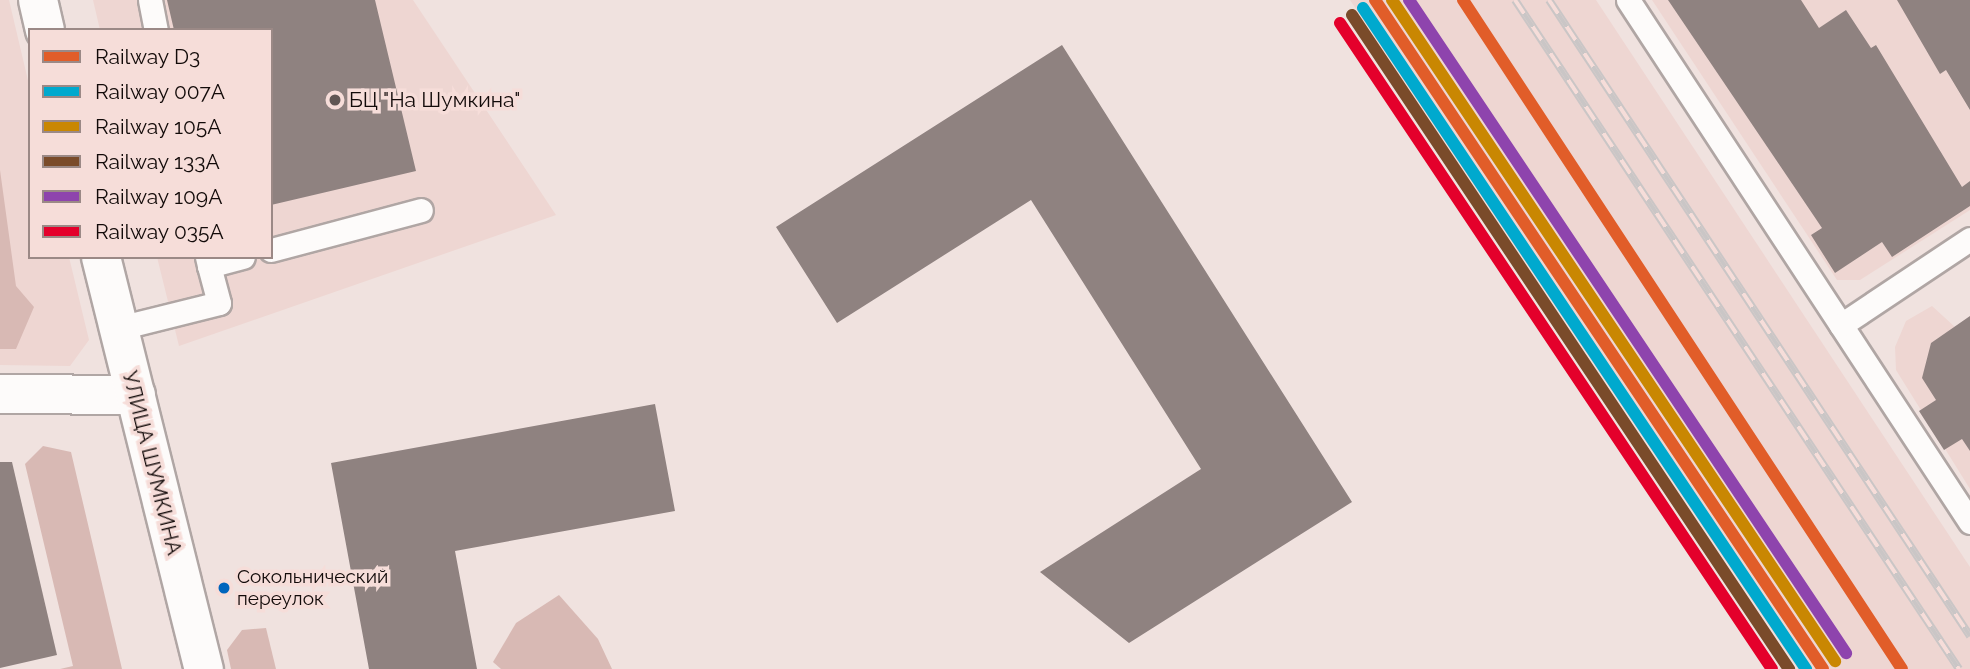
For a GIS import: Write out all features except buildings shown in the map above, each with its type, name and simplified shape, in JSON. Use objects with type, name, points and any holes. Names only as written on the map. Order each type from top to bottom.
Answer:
[{"type":"street","points":[[38,0],[45,28]]},
{"type":"street","name":"УЛИЦА ШУМКИНА","points":[[102,259],[204,669]]},
{"type":"street","points":[[0,394],[136,396]]},
{"type":"lane","points":[[150,0],[156,28]]},
{"type":"lane","points":[[1628,0],[1970,522]]},
{"type":"lane","points":[[273,249],[421,210]]},
{"type":"lane","points":[[1841,325],[1970,239]]},
{"type":"lane","points":[[119,328],[219,303],[208,262],[229,259]]},
{"type":"shaded area","points":[[0,0],[9,0],[28,81],[28,259],[69,259],[89,340],[70,366],[0,365]]},
{"type":"shaded area","points":[[93,0],[413,0],[556,215],[179,346],[157,259],[273,259],[273,28],[100,28]]},
{"type":"shaded area","points":[[1350,0],[1596,0],[1970,567],[1970,669],[1798,669]]},
{"type":"shaded area","points":[[1652,0],[1970,0],[1970,210],[1860,280],[1837,280]]},
{"type":"shaded area","points":[[0,170],[16,286],[34,307],[16,349],[0,349]]},
{"type":"shaded area","points":[[1932,306],[1955,327],[1970,316],[1970,489],[1896,370],[1895,347],[1906,321]]},
{"type":"shaded area","points":[[43,446],[71,452],[122,669],[60,669],[73,666],[25,464]]},
{"type":"shaded area","points":[[559,595],[598,639],[612,669],[501,669],[493,662],[516,623]]},
{"type":"shaded area","points":[[266,628],[276,669],[231,669],[227,650],[242,630]]},
{"type":"railway","points":[[1515,0],[1959,669]]},
{"type":"railway","points":[[1549,0],[1970,636]]},
{"type":"rail line","name":"D3","points":[[1375,0],[1823,669]]},
{"type":"rail line","name":"105А","points":[[1392,0],[1835,661]]},
{"type":"rail line","name":"109А","points":[[1409,0],[1846,653]]},
{"type":"rail line","name":"D3","points":[[1463,0],[1902,669]]},
{"type":"rail line","name":"007А","points":[[1363,8],[1806,669]]},
{"type":"rail line","name":"133А","points":[[1352,15],[1789,669]]},
{"type":"rail line","name":"035А","points":[[1340,23],[1772,669]]},
{"type":"place","name":"БЦ \"На Шумкина\"","points":[[335,100]]},
{"type":"place","name":"Сокольнический переулок","points":[[224,588]]}]
